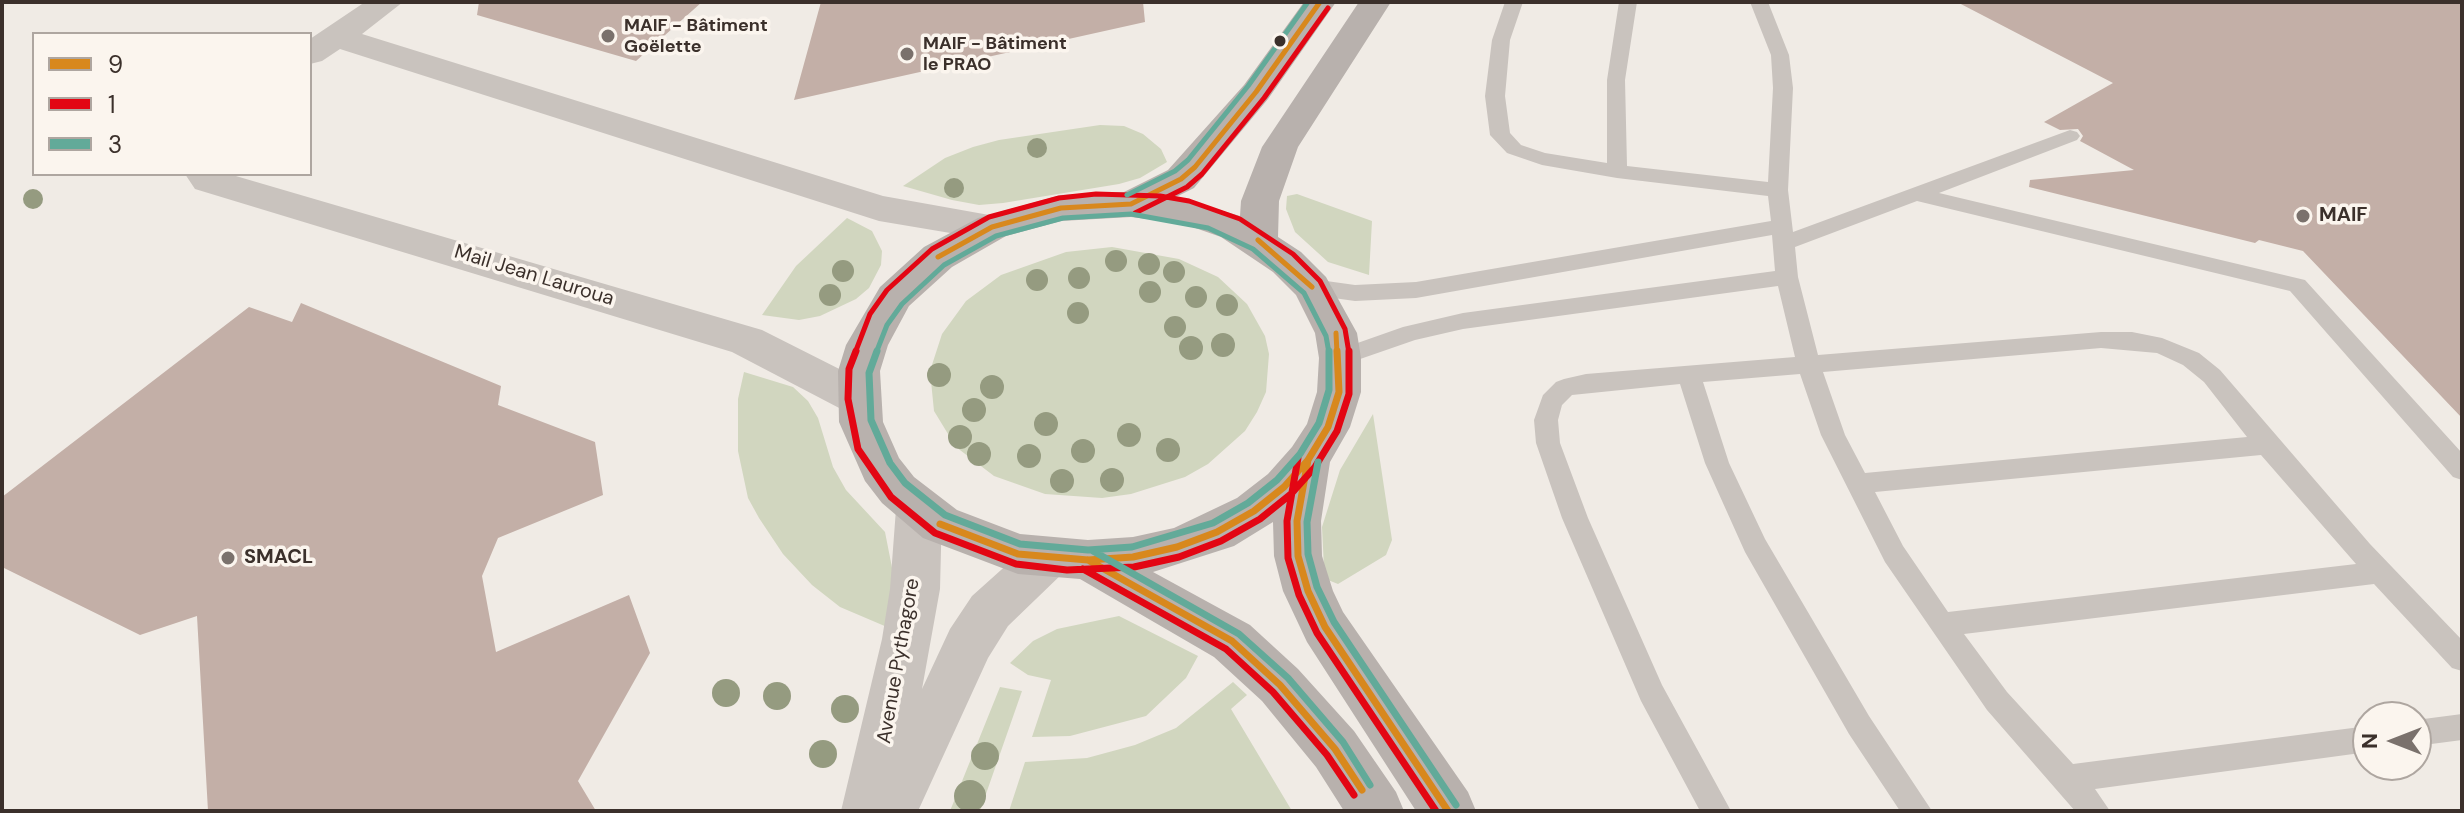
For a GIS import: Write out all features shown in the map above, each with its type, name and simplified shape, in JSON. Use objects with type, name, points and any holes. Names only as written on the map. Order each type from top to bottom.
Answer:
[{"type":"main road","points":[[1131,204],[1181,179],[1195,167],[1256,92],[1320,2]]},
{"type":"main road","points":[[1258,240],[1262,193],[1280,147],[1375,2]]},
{"type":"main road","points":[[1131,204],[1186,211],[1258,240],[1287,262],[1312,287],[1336,333],[1340,358],[1339,392],[1332,415],[1308,460],[1274,495],[1217,532],[1147,553],[1067,559],[1018,554],[963,535],[919,509],[898,490],[868,446],[858,398],[867,345],[894,297],[938,257],[992,227],[1061,208],[1131,204]]},
{"type":"main road","points":[[1308,460],[1297,521],[1298,556],[1308,591],[1325,627],[1448,811]]},
{"type":"main road","points":[[1067,559],[1232,641],[1280,685],[1335,749],[1376,811]]},
{"type":"street","points":[[323,45],[387,2]]},
{"type":"street","points":[[323,45],[879,208],[992,227]]},
{"type":"street","name":"Mail Jean Lauroua","points":[[205,176],[208,180],[230,187],[747,341],[858,398]]},
{"type":"street","name":"Avenue Pythagore","points":[[869,811],[907,639],[915,589],[919,509]]},
{"type":"street","name":"Avenue Pythagore","points":[[888,811],[915,762],[968,645],[990,611],[1067,559]]},
{"type":"lane","points":[[1514,2],[1501,40],[1495,96],[1500,135],[1514,149],[1542,159],[1617,171],[1778,190]]},
{"type":"lane","points":[[1617,171],[1616,80],[1628,2]]},
{"type":"lane","points":[[1759,2],[1780,55],[1783,88],[1778,190],[1787,277],[1809,366],[1833,435],[1894,554],[1941,625],[1997,701],[2095,811]]},
{"type":"lane","points":[[1312,287],[1355,293],[1416,290],[1783,234],[1916,194],[2070,136]]},
{"type":"lane","points":[[1916,194],[2297,285],[2462,470]]},
{"type":"lane","points":[[1340,358],[1411,333],[1463,321],[1787,277]]},
{"type":"lane","points":[[1716,811],[1651,692],[1607,594],[1548,443],[1546,420],[1551,401],[1564,388],[1586,383],[2132,340],[2162,346],[2201,367],[2380,572],[2462,659]]},
{"type":"lane","points":[[1689,375],[1717,463],[1754,544],[1843,698],[1917,811]]},
{"type":"lane","points":[[1857,484],[2267,445]]},
{"type":"lane","points":[[1941,625],[2380,572]]},
{"type":"lane","points":[[2432,731],[2462,727]]},
{"type":"lane","points":[[2066,779],[2352,741]]},
{"type":"green space","points":[[1100,125],[1124,126],[1143,134],[1161,149],[1167,162],[1140,178],[1119,184],[1003,203],[979,205],[903,186],[945,158],[973,147],[999,140]]},
{"type":"green space","points":[[1297,194],[1372,221],[1369,275],[1328,262],[1295,232],[1286,209],[1287,196]]},
{"type":"green space","points":[[847,218],[872,231],[882,251],[881,265],[869,288],[856,299],[820,316],[799,320],[762,315],[796,266]]},
{"type":"green space","points":[[1112,247],[1179,259],[1218,277],[1247,304],[1265,336],[1269,354],[1266,392],[1257,412],[1245,431],[1208,464],[1185,477],[1131,494],[1102,498],[1045,494],[994,476],[956,447],[934,411],[930,371],[942,334],[966,301],[1001,275],[1066,252]]},
{"type":"green space","points":[[744,372],[793,387],[808,401],[818,418],[833,467],[846,490],[885,532],[896,588],[887,627],[840,607],[812,585],[783,554],[759,518],[748,498],[738,451],[738,399]]},
{"type":"green space","points":[[1373,414],[1392,540],[1386,555],[1338,584],[1328,580],[1324,568],[1322,527],[1340,470]]},
{"type":"green space","points":[[1119,616],[1198,656],[1186,678],[1146,716],[1070,736],[1032,737],[1051,680],[1028,675],[1010,663],[1033,641],[1057,629]]},
{"type":"green space","points":[[1233,682],[1247,695],[1231,709],[1292,811],[1009,811],[1025,762],[1087,758],[1135,745],[1176,728]]},
{"type":"green space","points":[[1000,687],[1022,691],[980,811],[950,811]]},
{"type":"building","name":"MAIF - Bâtiment Goëlette","points":[[479,2],[702,2],[636,61],[477,15]]},
{"type":"building","name":"MAIF - Bâtiment le PRAO","points":[[821,2],[1143,2],[1145,22],[794,100]]},
{"type":"building","name":"MAIF","points":[[1957,2],[2462,2],[2462,418],[2303,251],[2259,240],[2255,243],[2029,187],[2030,180],[2134,170],[2080,141],[2083,136],[2078,129],[2060,130],[2044,122],[2113,83]]},
{"type":"building","name":"SMACL","points":[[301,303],[501,386],[498,405],[595,442],[603,495],[498,538],[482,576],[496,652],[629,595],[650,653],[578,781],[596,811],[208,811],[197,616],[140,635],[2,567],[2,497],[249,307],[292,322]]},
{"type":"transit line","name":"3","points":[[1127,195],[1175,171],[1188,160],[1248,86],[1308,2]]},
{"type":"transit line","name":"9","points":[[1131,204],[1181,179],[1195,167],[1256,92],[1320,2]]},
{"type":"transit line","name":"1","points":[[1135,213],[1187,187],[1202,174],[1264,98],[1328,8]]},
{"type":"transit line","name":"1","points":[[1096,194],[1160,196],[1189,201],[1240,219],[1293,254],[1320,281],[1345,329],[1350,357],[1349,394],[1337,431],[1315,467],[1291,494],[1260,519],[1221,541],[1179,557],[1134,567],[1067,570],[1016,564],[935,533],[891,497],[858,449],[848,399],[849,369],[870,314],[887,290],[932,249],[989,217],[1059,198],[1096,194]]},
{"type":"transit line","name":"9","points":[[1061,208],[1131,204]]},
{"type":"transit line","name":"9","points":[[1061,208],[1131,204]]},
{"type":"transit line","name":"9","points":[[992,227],[1061,208]]},
{"type":"transit line","name":"9","points":[[992,227],[1061,208]]},
{"type":"transit line","name":"3","points":[[1131,214],[1157,216],[1208,228],[1253,249],[1304,293],[1326,336],[1330,359],[1329,390],[1319,423],[1300,454],[1277,480],[1248,503],[1213,523],[1132,547],[1088,550],[1020,544],[945,515],[905,483],[890,463],[871,420],[869,373],[887,325],[902,304],[944,265],[996,236],[1063,218],[1131,214]]},
{"type":"transit line","name":"9","points":[[938,257],[992,227]]},
{"type":"transit line","name":"9","points":[[938,257],[992,227]]},
{"type":"transit line","name":"9","points":[[1258,240],[1312,287]]},
{"type":"transit line","name":"9","points":[[1088,560],[1133,557],[1177,547],[1217,532],[1254,511],[1284,487],[1308,460],[1328,427],[1339,392],[1336,333]]},
{"type":"transit line","name":"1","points":[[1298,458],[1287,521],[1288,558],[1299,595],[1317,633],[1436,811]]},
{"type":"transit line","name":"9","points":[[1308,460],[1297,521],[1298,556],[1308,591],[1325,627],[1448,811]]},
{"type":"transit line","name":"3","points":[[1318,462],[1307,522],[1308,554],[1317,587],[1334,622],[1456,805]]},
{"type":"transit line","name":"9","points":[[940,524],[1018,554]]},
{"type":"transit line","name":"9","points":[[940,524],[1018,554]]},
{"type":"transit line","name":"3","points":[[1093,551],[1239,634],[1288,678],[1343,742],[1370,785]]},
{"type":"transit line","name":"9","points":[[1018,554],[1088,560]]},
{"type":"transit line","name":"9","points":[[1018,554],[1088,560]]},
{"type":"transit line","name":"9","points":[[1088,560],[1232,641],[1280,685],[1335,749],[1362,790]]},
{"type":"transit line","name":"1","points":[[1083,569],[1226,649],[1273,692],[1327,755],[1354,795]]},
{"type":"place","name":"MAIF - Bâtiment Goëlette","points":[[608,36]]},
{"type":"place","name":"MAIF - Bâtiment le PRAO","points":[[907,54]]},
{"type":"place","name":"MAIF","points":[[2303,216]]},
{"type":"place","name":"SMACL","points":[[228,558]]}]
